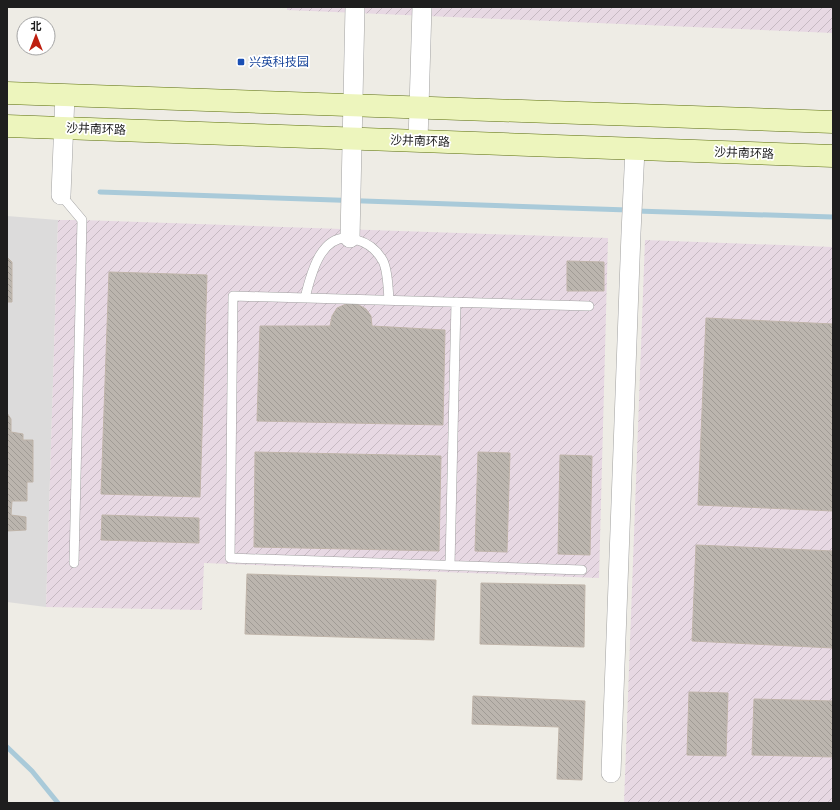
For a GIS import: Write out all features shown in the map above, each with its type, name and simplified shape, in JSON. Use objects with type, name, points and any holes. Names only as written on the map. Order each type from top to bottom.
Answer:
[{"type":"main road","points":[[7,93],[833,122]]},
{"type":"main road","name":"沙井南环路","points":[[7,126],[833,156]]},
{"type":"street","points":[[350,238],[356,7]]},
{"type":"street","points":[[418,141],[422,7]]},
{"type":"street","points":[[61,195],[65,95]]},
{"type":"street","points":[[611,773],[635,149]]},
{"type":"lane","points":[[61,195],[82,220],[74,563]]},
{"type":"lane","points":[[305,298],[311,274],[324,249],[337,240],[350,238],[362,242],[376,250],[384,262],[389,300]]},
{"type":"lane","points":[[582,570],[230,558],[233,296],[589,306]]},
{"type":"lane","points":[[450,565],[456,302]]},
{"type":"shaded area","points":[[287,7],[833,7],[833,33],[287,10]]},
{"type":"shaded area","points":[[7,216],[58,220],[46,607],[7,602]]},
{"type":"shaded area","points":[[58,220],[608,238],[599,578],[204,563],[202,610],[46,607]]},
{"type":"shaded area","points":[[645,240],[833,247],[833,803],[624,803]]},
{"type":"building","points":[[7,257],[12,262],[12,302],[7,302]]},
{"type":"building","points":[[567,261],[604,262],[604,291],[567,291]]},
{"type":"building","points":[[109,272],[207,275],[200,497],[101,494]]},
{"type":"building","points":[[351,303],[357,304],[366,309],[371,316],[372,326],[445,330],[443,425],[257,421],[260,326],[330,326],[332,316],[337,308]]},
{"type":"building","points":[[706,318],[833,324],[833,511],[698,505]]},
{"type":"building","points":[[7,413],[11,419],[11,432],[23,434],[23,440],[33,440],[33,482],[27,482],[27,501],[12,501],[11,515],[26,517],[26,530],[7,531]]},
{"type":"building","points":[[255,452],[441,456],[439,551],[254,547]]},
{"type":"building","points":[[478,452],[510,453],[507,552],[475,551]]},
{"type":"building","points":[[560,455],[592,456],[590,555],[558,554]]},
{"type":"building","points":[[102,515],[199,518],[199,543],[101,540]]},
{"type":"building","points":[[696,545],[833,551],[833,648],[692,641]]},
{"type":"building","points":[[247,574],[436,580],[434,640],[245,634]]},
{"type":"building","points":[[481,583],[585,585],[584,647],[480,644]]},
{"type":"building","points":[[689,692],[728,693],[726,756],[687,755]]},
{"type":"building","points":[[473,696],[585,701],[582,780],[557,779],[559,727],[472,724]]},
{"type":"building","points":[[754,699],[833,701],[833,757],[752,755]]},
{"type":"waterway","points":[[100,192],[628,210]]},
{"type":"waterway","points":[[636,211],[833,217]]},
{"type":"waterway","points":[[7,747],[32,771],[58,803]]},
{"type":"place","name":"兴英科技园","points":[[241,62]]}]
